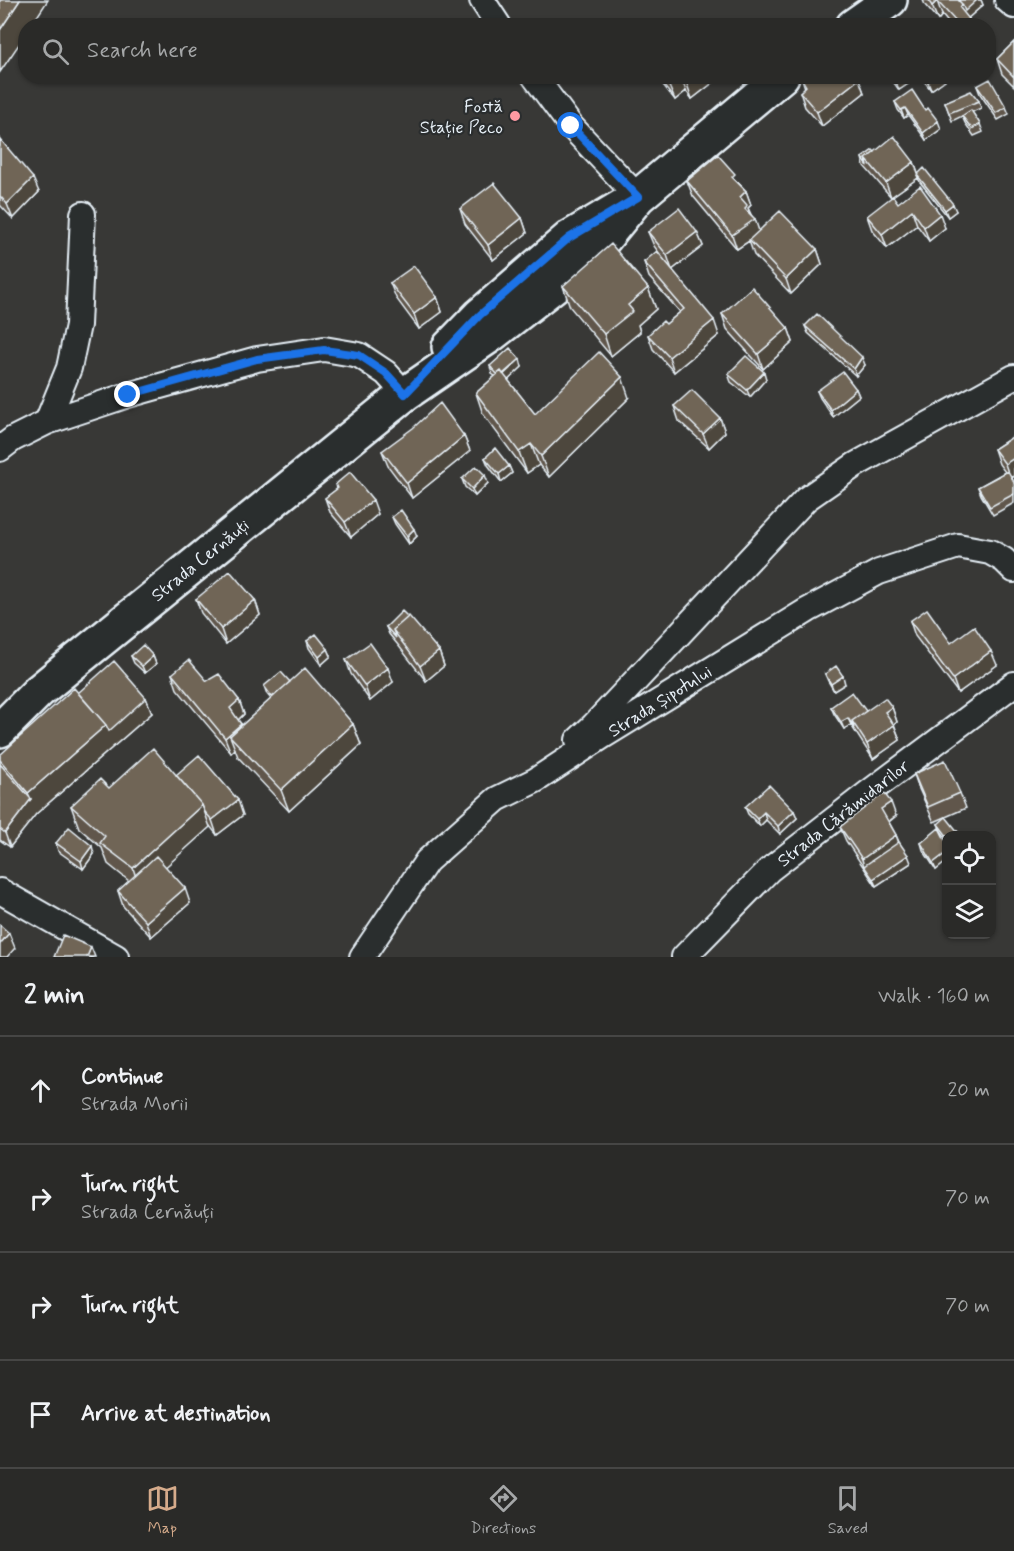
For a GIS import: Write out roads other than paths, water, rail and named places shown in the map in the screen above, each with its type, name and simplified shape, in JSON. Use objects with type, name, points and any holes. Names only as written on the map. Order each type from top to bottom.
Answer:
[{"type":"street","points":[[482,0],[494,18]]},
{"type":"street","points":[[835,18],[849,0]]},
{"type":"street","points":[[864,18],[890,0]]},
{"type":"street","points":[[1007,0],[1014,6]]},
{"type":"street","points":[[540,84],[571,126],[638,197]]},
{"type":"street","name":"Strada Cernăuți","points":[[0,730],[39,691],[70,665],[405,394],[492,335],[587,260],[638,197],[772,84]]},
{"type":"street","points":[[47,422],[69,368],[78,325],[83,214]]},
{"type":"street","points":[[0,449],[13,439],[47,422],[128,395],[257,359],[324,350],[359,355],[386,373],[405,394]]},
{"type":"street","points":[[536,780],[593,726],[806,499],[855,465],[1014,377]]},
{"type":"street","name":"Strada Șipotului","points":[[362,957],[428,861],[497,799],[536,780],[603,736],[808,610],[879,572],[958,546],[990,552],[1004,560],[1014,570]]},
{"type":"street","name":"Strada Cărămidarilor","points":[[684,957],[769,870],[1014,684]]},
{"type":"street","points":[[0,891],[116,957]]},
{"type":"place","name":"Fostă Stație Peco","points":[[515,116]]}]
